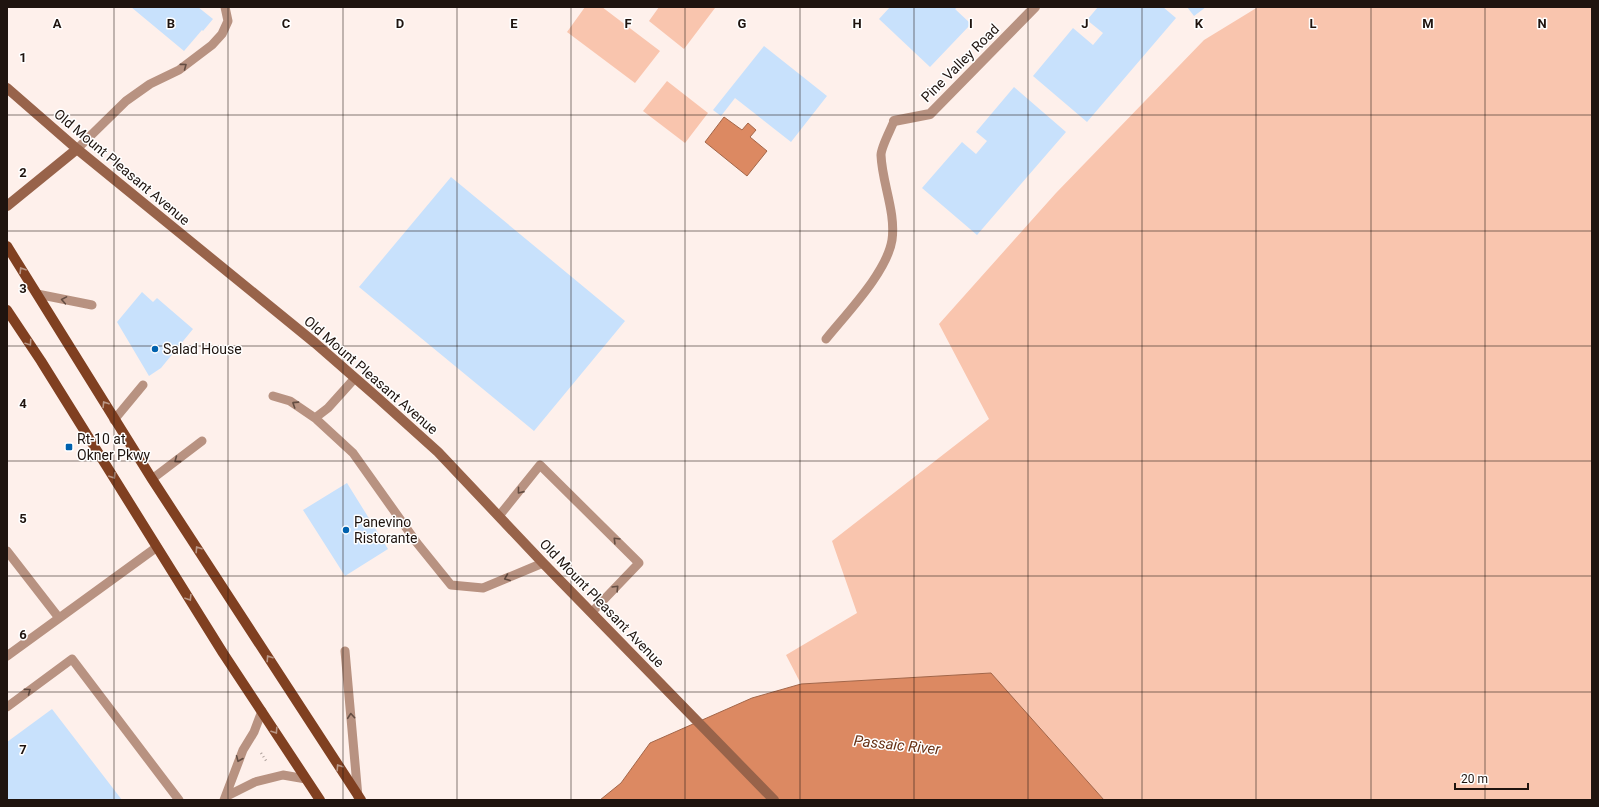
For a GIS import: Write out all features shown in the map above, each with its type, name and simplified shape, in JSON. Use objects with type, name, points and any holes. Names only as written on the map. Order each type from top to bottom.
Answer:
[{"type":"main road","points":[[7,246],[114,420],[360,798]]},
{"type":"main road","points":[[7,310],[320,800]]},
{"type":"street","name":"Pine Valley Road","points":[[894,121],[930,114],[1035,7]]},
{"type":"street","name":"Old Mount Pleasant Avenue","points":[[7,88],[77,149],[355,378],[438,452],[543,563],[774,800]]},
{"type":"street","points":[[7,206],[77,149]]},
{"type":"lane","points":[[77,149],[126,101],[150,84],[178,70],[212,45],[222,34],[228,21],[224,7]]},
{"type":"lane","points":[[826,339],[886,260],[892,240],[891,217],[881,154],[894,121]]},
{"type":"lane","points":[[37,294],[92,305]]},
{"type":"lane","points":[[315,418],[328,408],[355,378]]},
{"type":"lane","points":[[114,420],[143,385]]},
{"type":"lane","points":[[273,396],[290,401],[315,418],[353,453],[417,543],[451,585],[483,588],[543,563]]},
{"type":"lane","points":[[152,479],[202,441]]},
{"type":"lane","points":[[499,516],[540,465],[640,563],[592,612]]},
{"type":"lane","points":[[7,656],[157,546]]},
{"type":"lane","points":[[7,551],[59,618]]},
{"type":"lane","points":[[345,651],[360,798]]},
{"type":"lane","points":[[7,707],[72,659],[179,800]]},
{"type":"lane","points":[[226,798],[236,766],[243,750],[254,732],[262,711]]},
{"type":"lane","points":[[226,798],[255,782],[283,775],[306,779]]},
{"type":"path","points":[[261,753],[268,764]]},
{"type":"shaded area","points":[[585,7],[602,7],[660,51],[635,83],[567,32]]},
{"type":"shaded area","points":[[659,7],[715,8],[684,49],[649,21]]},
{"type":"shaded area","points":[[1258,7],[1592,7],[1592,800],[1104,800],[991,673],[801,684],[786,655],[857,613],[832,541],[989,419],[939,324],[1056,193],[1204,40]]},
{"type":"shaded area","points":[[667,81],[708,113],[685,143],[643,111]]},
{"type":"water","points":[[724,117],[742,130],[748,123],[756,130],[750,137],[767,151],[747,176],[705,142]]},
{"type":"water","name":"Passaic River","points":[[991,673],[1104,800],[600,800],[621,783],[650,743],[752,698],[801,684]]},
{"type":"building","points":[[131,7],[198,7],[213,19],[184,51]]},
{"type":"building","points":[[890,7],[958,7],[955,9],[971,24],[930,67],[879,19]]},
{"type":"building","points":[[1098,7],[1163,7],[1176,18],[1087,122],[1033,76],[1073,28],[1093,45],[1103,33],[1087,20]]},
{"type":"building","points":[[1187,7],[1206,7],[1194,16]]},
{"type":"building","points":[[764,46],[827,96],[791,142],[735,98],[721,116],[713,110]]},
{"type":"building","points":[[1014,87],[1066,132],[977,235],[922,188],[962,142],[976,154],[987,141],[976,132]]},
{"type":"building","points":[[451,177],[625,321],[534,431],[359,287]]},
{"type":"building","name":"Salad House","points":[[142,292],[153,302],[157,298],[193,329],[161,368],[149,376],[117,322]]},
{"type":"building","name":"Panevino Ristorante","points":[[347,483],[388,549],[345,576],[303,510]]},
{"type":"building","points":[[52,709],[122,800],[7,800],[7,742]]},
{"type":"place","name":"Salad House","points":[[155,349]]},
{"type":"place","name":"Rt-10 at Okner Pkwy","points":[[69,447]]},
{"type":"place","name":"Panevino Ristorante","points":[[346,530]]}]
